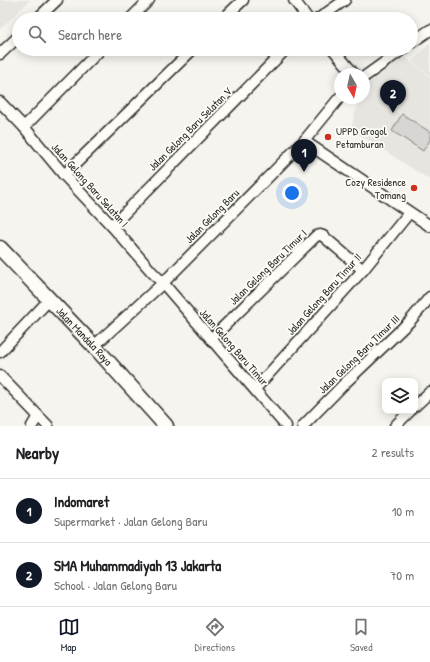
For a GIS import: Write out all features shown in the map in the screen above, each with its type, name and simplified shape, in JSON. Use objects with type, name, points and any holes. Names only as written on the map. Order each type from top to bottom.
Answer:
[{"type":"street","points":[[44,12],[56,0]]},
{"type":"street","points":[[137,12],[149,0]]},
{"type":"street","points":[[230,12],[243,0]]},
{"type":"street","points":[[294,0],[303,12]]},
{"type":"street","points":[[328,12],[345,0]]},
{"type":"street","points":[[418,38],[430,30]]},
{"type":"street","points":[[0,54],[12,43]]},
{"type":"street","points":[[24,127],[94,56]]},
{"type":"street","points":[[64,175],[186,56]]},
{"type":"street","name":"Jalan Gelong Baru Selatan V","points":[[112,226],[279,56]]},
{"type":"street","points":[[339,56],[349,68]]},
{"type":"street","points":[[370,72],[393,56]]},
{"type":"street","name":"Jalan Gelong Baru Selatan I","points":[[0,102],[24,127],[64,175],[163,283]]},
{"type":"street","name":"Jalan Gelong Baru","points":[[94,346],[163,283],[304,141],[334,104]]},
{"type":"street","points":[[304,141],[409,212],[428,221]]},
{"type":"street","name":"Jalan Gelong Baru Timur II","points":[[255,389],[363,270],[409,212]]},
{"type":"street","name":"Jalan Gelong Baru Timur I","points":[[211,340],[316,236],[323,236],[363,270]]},
{"type":"street","name":"Jalan Mandala Raya","points":[[0,248],[94,346],[166,426]]},
{"type":"street","name":"Jalan Gelong Baru Timur","points":[[163,283],[286,426]]},
{"type":"street","name":"Jalan Gelong Baru Timur III","points":[[303,426],[344,384],[405,326],[430,297]]},
{"type":"street","points":[[0,352],[49,300]]},
{"type":"street","points":[[0,376],[48,426]]},
{"type":"street","points":[[418,403],[430,392]]},
{"type":"street","points":[[395,426],[407,414]]},
{"type":"street","points":[[32,426],[38,416]]},
{"type":"shaded area","points":[[0,0],[30,0],[18,12],[12,12],[12,17],[0,29]]},
{"type":"shaded area","points":[[430,43],[430,76],[412,62]]},
{"type":"shaded area","points":[[401,56],[403,56],[430,77],[430,180],[351,129],[357,104],[370,104],[370,82]]},
{"type":"shaded area","points":[[402,114],[430,132],[430,140],[423,151],[392,131]]},
{"type":"place","name":"SMA Muhammadiyah 13 Jakarta","points":[[393,113]]},
{"type":"place","name":"UPPD Grogol Petamburan","points":[[328,137]]},
{"type":"place","name":"Indomaret","points":[[304,172]]},
{"type":"place","name":"Cozy Residence Tomang","points":[[414,188]]}]
